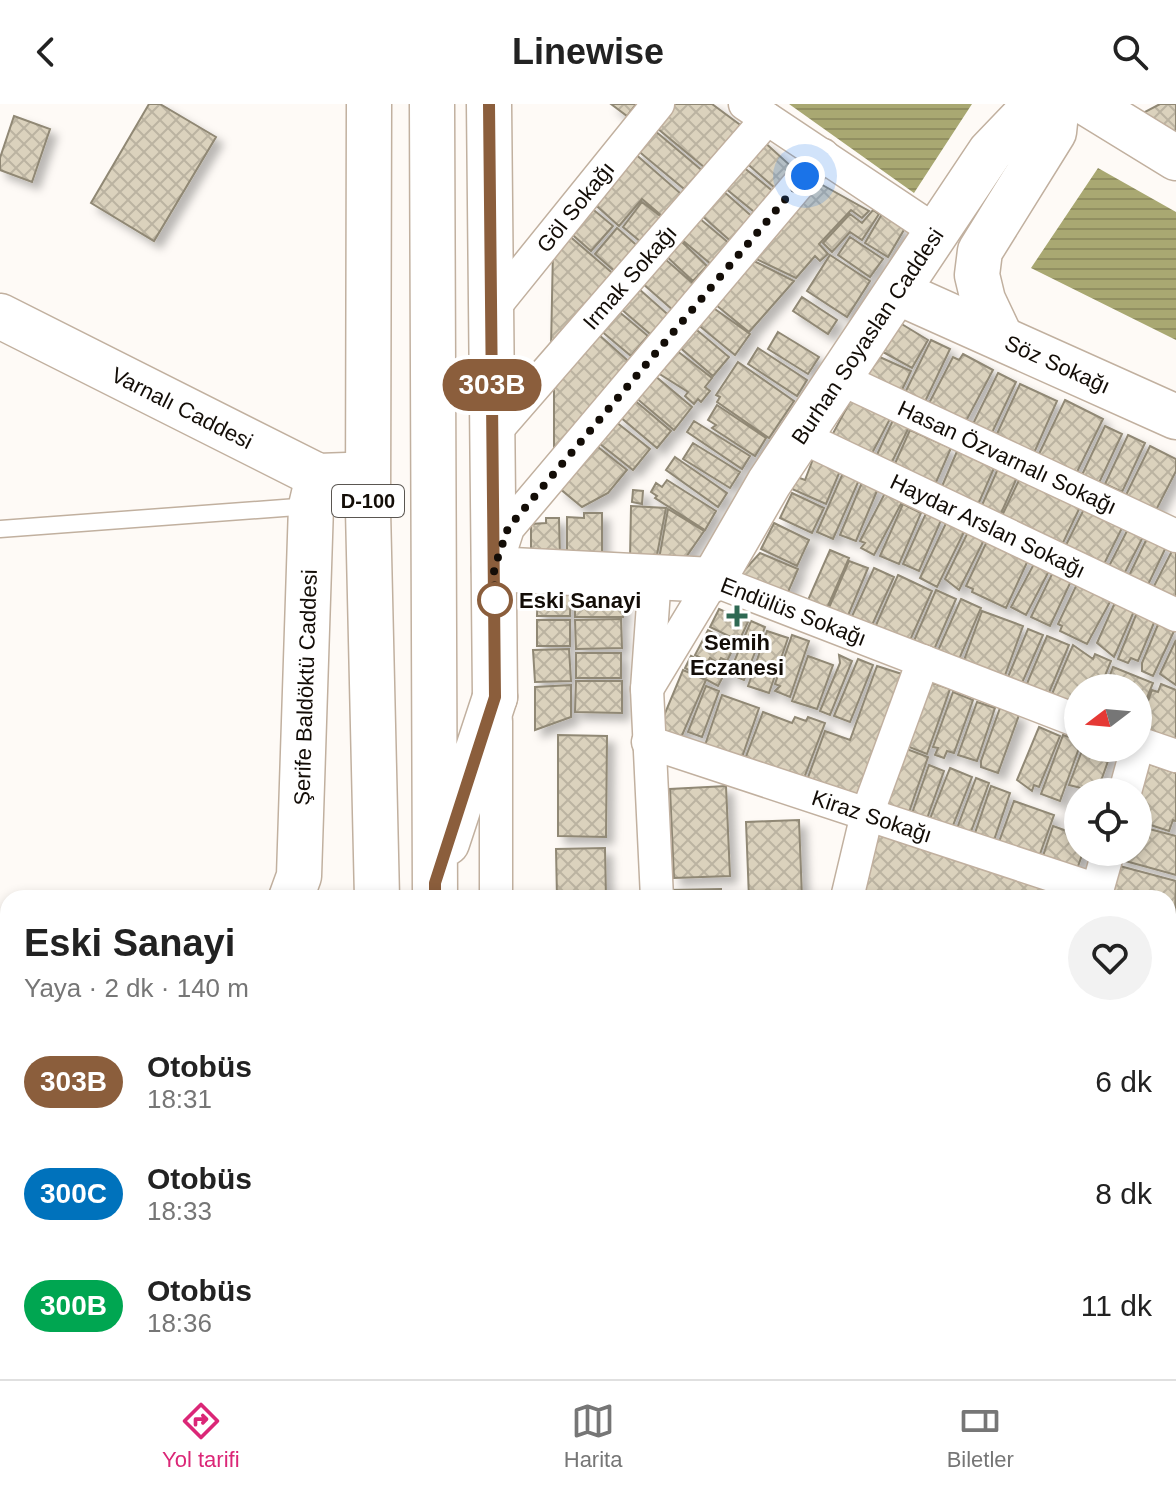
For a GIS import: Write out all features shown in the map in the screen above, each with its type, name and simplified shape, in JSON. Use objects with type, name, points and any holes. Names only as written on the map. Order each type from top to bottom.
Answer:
[{"type":"main road","name":"D-100","points":[[369,104],[370,473],[377,890]]},
{"type":"main road","name":"D-100","points":[[432,104],[435,890]]},
{"type":"main road","points":[[435,890],[495,697],[489,104]]},
{"type":"main road","name":"Burhan Soyaslan Caddesi","points":[[713,580],[769,483],[990,152],[1036,104]]},
{"type":"main road","name":"Söz Sokağı","points":[[1057,104],[1054,132],[980,251],[977,275],[983,300],[1000,336],[1176,417]]},
{"type":"main road","points":[[1088,104],[1176,158]]},
{"type":"main road","points":[[897,292],[1000,336]]},
{"type":"main road","name":"Varnalı Caddesi","points":[[0,316],[314,491]]},
{"type":"main road","points":[[314,491],[370,473]]},
{"type":"main road","name":"Şerife Baldöktü Caddesi","points":[[294,890],[299,876],[314,491]]},
{"type":"main road","name":"Endülüs Sokağı","points":[[494,569],[713,580]]},
{"type":"street","name":"Göl Sokağı","points":[[491,311],[658,104]]},
{"type":"street","points":[[756,111],[937,232]]},
{"type":"street","name":"Irmak Sokağı","points":[[493,434],[756,111]]},
{"type":"street","points":[[494,569],[508,528],[823,155]]},
{"type":"street","name":"Hasan Özvarnalı Sokağı","points":[[839,378],[1176,536]]},
{"type":"street","name":"Haydar Arslan Sokağı","points":[[802,437],[1176,615]]},
{"type":"street","points":[[655,576],[647,689],[657,890]]},
{"type":"street","points":[[647,689],[713,580]]},
{"type":"street","name":"Endülüs Sokağı","points":[[713,580],[1064,716]]},
{"type":"street","points":[[851,890],[867,814],[923,661]]},
{"type":"street","points":[[495,697],[496,890]]},
{"type":"street","name":"Kiraz Sokağı","points":[[648,742],[1085,890]]},
{"type":"street","points":[[1152,748],[1176,756]]},
{"type":"street","points":[[1097,890],[1104,866]]},
{"type":"lane","points":[[0,529],[314,491]]},
{"type":"shaded area","points":[[789,104],[972,104],[914,193]]},
{"type":"shaded area","points":[[1098,168],[1176,212],[1176,340],[1031,268]]},
{"type":"building","points":[[149,104],[160,104],[216,137],[154,241],[91,203]]},
{"type":"building","points":[[611,104],[636,104],[627,116]]},
{"type":"building","points":[[675,104],[712,104],[743,127],[712,168],[707,163],[704,167],[657,128]]},
{"type":"building","points":[[1160,104],[1176,104],[1176,135],[1141,114]]},
{"type":"building","points":[[14,116],[50,129],[32,182],[0,170],[0,158]]},
{"type":"building","points":[[654,130],[705,173],[689,193],[637,150]]},
{"type":"building","points":[[762,140],[793,168],[775,188],[744,161]]},
{"type":"building","points":[[633,152],[688,200],[669,222],[642,199],[619,226],[591,201]]},
{"type":"building","points":[[742,166],[775,193],[758,215],[725,188]]},
{"type":"building","points":[[817,182],[869,211],[862,218],[851,210],[819,244],[828,254],[820,261],[815,256],[796,278],[756,259]]},
{"type":"building","points":[[722,190],[756,220],[734,244],[701,215]]},
{"type":"building","points":[[642,202],[668,222],[647,247],[623,227]]},
{"type":"building","points":[[589,206],[613,226],[591,251],[567,230]]},
{"type":"building","points":[[873,210],[879,214],[862,240],[850,232],[832,252],[823,243],[850,214],[862,223]]},
{"type":"building","points":[[882,214],[905,228],[888,257],[865,243]]},
{"type":"building","points":[[699,218],[730,244],[712,265],[681,239]]},
{"type":"building","points":[[617,228],[641,249],[619,275],[595,254]]},
{"type":"building","points":[[567,234],[617,277],[551,348],[553,249]]},
{"type":"building","points":[[850,237],[883,259],[870,277],[838,255]]},
{"type":"building","points":[[680,240],[707,266],[693,281],[665,255]]},
{"type":"building","points":[[830,255],[870,281],[847,317],[807,291]]},
{"type":"building","points":[[665,259],[696,286],[674,311],[643,284]]},
{"type":"building","points":[[754,261],[794,281],[749,332],[716,305]]},
{"type":"building","points":[[639,289],[673,319],[656,339],[621,309]]},
{"type":"building","points":[[802,297],[837,320],[828,334],[793,311]]},
{"type":"building","points":[[712,307],[750,334],[735,355],[697,324]]},
{"type":"building","points":[[617,310],[648,336],[631,356],[600,330]]},
{"type":"building","points":[[900,323],[928,340],[912,368],[883,352]]},
{"type":"building","points":[[692,326],[729,357],[713,376],[677,345]]},
{"type":"building","points":[[778,332],[819,357],[808,374],[768,349]]},
{"type":"building","points":[[598,334],[635,367],[554,450],[554,389]]},
{"type":"building","points":[[931,340],[950,349],[922,408],[902,399]]},
{"type":"building","points":[[758,348],[807,380],[797,396],[748,364]]},
{"type":"building","points":[[676,350],[712,378],[705,387],[710,391],[701,402],[698,399],[694,404],[685,396],[688,392],[658,373]]},
{"type":"building","points":[[873,354],[911,371],[899,396],[862,379]]},
{"type":"building","points":[[963,354],[993,370],[966,421],[947,411],[943,418],[926,409],[953,357],[959,360]]},
{"type":"building","points":[[738,362],[794,401],[769,438],[717,402],[720,397],[716,395]]},
{"type":"building","points":[[998,373],[1016,382],[989,439],[970,430]]},
{"type":"building","points":[[654,375],[692,407],[674,430],[635,397]]},
{"type":"building","points":[[1020,384],[1057,401],[1034,453],[996,436]]},
{"type":"building","points":[[853,396],[891,417],[869,459],[830,439]]},
{"type":"building","points":[[633,399],[671,431],[657,448],[619,416]]},
{"type":"building","points":[[1065,400],[1103,419],[1076,474],[1038,456]]},
{"type":"building","points":[[717,405],[766,438],[755,456],[712,428],[716,425],[708,420]]},
{"type":"building","points":[[611,418],[650,449],[633,470],[595,440]]},
{"type":"building","points":[[894,418],[910,425],[889,468],[874,461]]},
{"type":"building","points":[[694,421],[750,456],[742,469],[687,432]]},
{"type":"building","points":[[1105,426],[1122,434],[1098,485],[1081,477]]},
{"type":"building","points":[[910,430],[951,448],[934,487],[893,468]]},
{"type":"building","points":[[1128,435],[1145,443],[1122,492],[1105,484]]},
{"type":"building","points":[[593,443],[627,470],[608,493],[582,507],[559,488]]},
{"type":"building","points":[[693,443],[740,472],[730,488],[683,459]]},
{"type":"building","points":[[1150,446],[1176,459],[1176,471],[1155,512],[1125,497]]},
{"type":"building","points":[[958,449],[998,459],[977,507],[940,491]]},
{"type":"building","points":[[675,457],[727,493],[718,507],[666,470]]},
{"type":"building","points":[[813,459],[840,471],[826,504],[792,489],[797,477],[805,480]]},
{"type":"building","points":[[1000,464],[1019,473],[998,520],[979,512]]},
{"type":"building","points":[[843,473],[859,480],[833,539],[817,532]]},
{"type":"building","points":[[1021,476],[1081,505],[1060,549],[1000,520]]},
{"type":"building","points":[[667,480],[716,511],[705,530],[655,498],[657,496],[651,492],[656,483],[662,487]]},
{"type":"building","points":[[863,480],[879,486],[856,541],[840,535]]},
{"type":"building","points":[[633,490],[643,491],[642,504],[632,502]]},
{"type":"building","points":[[792,493],[824,508],[812,533],[780,518]]},
{"type":"building","points":[[885,493],[902,502],[874,555],[861,548],[865,543],[860,541]]},
{"type":"building","points":[[903,504],[921,513],[899,564],[880,556]]},
{"type":"building","points":[[1086,505],[1124,524],[1101,570],[1063,551]]},
{"type":"building","points":[[631,506],[666,508],[656,560],[630,560]]},
{"type":"building","points":[[668,509],[704,531],[682,563],[659,559]]},
{"type":"building","points":[[927,511],[942,518],[919,571],[903,564]]},
{"type":"building","points":[[584,513],[602,513],[602,558],[567,558],[567,517],[584,518]]},
{"type":"building","points":[[546,518],[559,518],[560,558],[531,559],[531,524],[546,523]]},
{"type":"building","points":[[947,521],[965,530],[937,587],[920,578]]},
{"type":"building","points":[[774,523],[809,540],[797,566],[761,549]]},
{"type":"building","points":[[1129,527],[1144,535],[1122,578],[1107,570]]},
{"type":"building","points":[[969,530],[985,538],[959,590],[945,579]]},
{"type":"building","points":[[1148,536],[1167,545],[1145,591],[1126,582]]},
{"type":"building","points":[[988,539],[1029,558],[1006,608],[966,586]]},
{"type":"building","points":[[1176,548],[1176,605],[1151,592]]},
{"type":"building","points":[[830,550],[849,558],[824,615],[805,607]]},
{"type":"building","points":[[760,553],[798,569],[785,599],[737,578]]},
{"type":"building","points":[[849,561],[868,568],[844,625],[825,617]]},
{"type":"building","points":[[1035,562],[1050,569],[1026,615],[1011,607]]},
{"type":"building","points":[[874,568],[894,577],[868,634],[848,625]]},
{"type":"building","points":[[1054,570],[1072,579],[1050,626],[1031,617]]},
{"type":"building","points":[[898,575],[932,591],[907,647],[873,632]]},
{"type":"building","points":[[1077,584],[1111,600],[1087,644],[1060,631],[1062,626],[1058,624]]},
{"type":"building","points":[[538,585],[571,585],[570,616],[537,616]]},
{"type":"building","points":[[575,589],[622,589],[623,617],[575,617]]},
{"type":"building","points":[[936,590],[956,599],[933,652],[913,643]]},
{"type":"building","points":[[961,599],[981,608],[957,664],[936,655]]},
{"type":"building","points":[[1116,600],[1135,609],[1114,657],[1097,643]]},
{"type":"building","points":[[719,609],[748,622],[739,641],[710,627]]},
{"type":"building","points":[[1138,610],[1156,618],[1138,661],[1131,658],[1128,663],[1118,659]]},
{"type":"building","points":[[982,611],[1023,626],[1004,678],[963,663]]},
{"type":"building","points":[[621,619],[622,648],[576,649],[575,620]]},
{"type":"building","points":[[537,620],[570,620],[570,646],[537,646]]},
{"type":"building","points":[[751,621],[765,627],[744,680],[729,674]]},
{"type":"building","points":[[1159,622],[1175,629],[1153,676],[1142,671],[1142,663]]},
{"type":"building","points":[[1028,629],[1043,635],[1022,683],[1008,677]]},
{"type":"building","points":[[708,630],[735,645],[727,661],[721,658],[718,663],[710,658],[708,662],[695,655]]},
{"type":"building","points":[[767,631],[788,638],[769,693],[748,686]]},
{"type":"building","points":[[792,635],[809,641],[790,697],[775,691],[780,686],[775,684]]},
{"type":"building","points":[[1047,636],[1069,645],[1048,695],[1026,686]]},
{"type":"building","points":[[1176,640],[1176,685],[1160,674]]},
{"type":"building","points":[[1073,645],[1093,659],[1095,654],[1111,661],[1106,674],[1064,674],[1064,699],[1052,694]]},
{"type":"building","points":[[569,649],[571,681],[535,682],[533,650]]},
{"type":"building","points":[[576,653],[621,653],[621,678],[576,678]]},
{"type":"building","points":[[839,655],[852,661],[830,715],[820,711],[840,663]]},
{"type":"building","points":[[691,656],[711,667],[720,669],[723,664],[728,667],[718,686],[685,668]]},
{"type":"building","points":[[808,656],[833,665],[817,709],[792,701]]},
{"type":"building","points":[[858,659],[873,665],[850,722],[834,716]]},
{"type":"building","points":[[877,666],[908,676],[861,803],[806,783],[825,731],[850,740]]},
{"type":"building","points":[[1113,667],[1130,674],[1110,674]]},
{"type":"building","points":[[683,670],[706,680],[680,740],[658,730]]},
{"type":"building","points":[[576,681],[622,681],[622,713],[575,712]]},
{"type":"building","points":[[927,681],[950,689],[927,754],[904,745]]},
{"type":"building","points":[[1161,684],[1176,690],[1176,744],[1152,735],[1152,690],[1158,692]]},
{"type":"building","points":[[571,685],[571,717],[535,730],[535,687]]},
{"type":"building","points":[[706,686],[719,691],[702,737],[688,732]]},
{"type":"building","points":[[953,692],[973,700],[954,753],[947,751],[944,758],[935,755],[938,748],[933,747]]},
{"type":"building","points":[[722,695],[759,708],[740,763],[703,751]]},
{"type":"building","points":[[977,702],[995,708],[977,761],[958,755]]},
{"type":"building","points":[[1000,708],[1019,715],[998,773],[981,767],[981,761]]},
{"type":"building","points":[[763,712],[792,723],[795,717],[806,721],[808,717],[825,723],[804,778],[742,767]]},
{"type":"building","points":[[1039,727],[1060,736],[1039,787],[1034,785],[1032,791],[1017,780]]},
{"type":"building","points":[[558,735],[607,736],[606,837],[558,836]]},
{"type":"building","points":[[1064,735],[1064,762],[1074,762],[1068,778],[1064,778],[1060,801],[1041,794]]},
{"type":"building","points":[[904,748],[928,757],[907,818],[882,809]]},
{"type":"building","points":[[1078,762],[1108,762],[1102,778],[1072,778]]},
{"type":"building","points":[[1146,763],[1176,773],[1176,821],[1173,820],[1169,831],[1152,826],[1152,778],[1142,778]]},
{"type":"building","points":[[929,765],[944,771],[925,824],[910,819]]},
{"type":"building","points":[[950,768],[972,777],[950,833],[928,824]]},
{"type":"building","points":[[976,778],[989,783],[969,837],[956,831]]},
{"type":"building","points":[[726,786],[730,876],[674,878],[670,789]]},
{"type":"building","points":[[991,786],[1010,793],[991,849],[972,842]]},
{"type":"building","points":[[1014,801],[1054,815],[1036,865],[996,850]]},
{"type":"building","points":[[799,820],[802,890],[749,890],[746,822]]},
{"type":"building","points":[[1053,826],[1064,830],[1064,866],[1078,866],[1075,875],[1041,862]]},
{"type":"building","points":[[1152,830],[1176,836],[1176,875],[1143,866],[1152,866]]},
{"type":"building","points":[[877,834],[1050,890],[862,890]]},
{"type":"building","points":[[605,848],[606,890],[557,890],[556,849]]},
{"type":"building","points":[[1116,866],[1120,866],[1176,881],[1176,890],[1109,890]]},
{"type":"bus line","name":"303B","points":[[435,890],[495,697],[489,104]]},
{"type":"place","name":"Eski Sanayi","points":[[495,600]]},
{"type":"place","name":"Semih Eczanesi","points":[[737,616]]},
{"type":"route","points":[[495,600],[494,569],[508,528],[805,176]]}]
